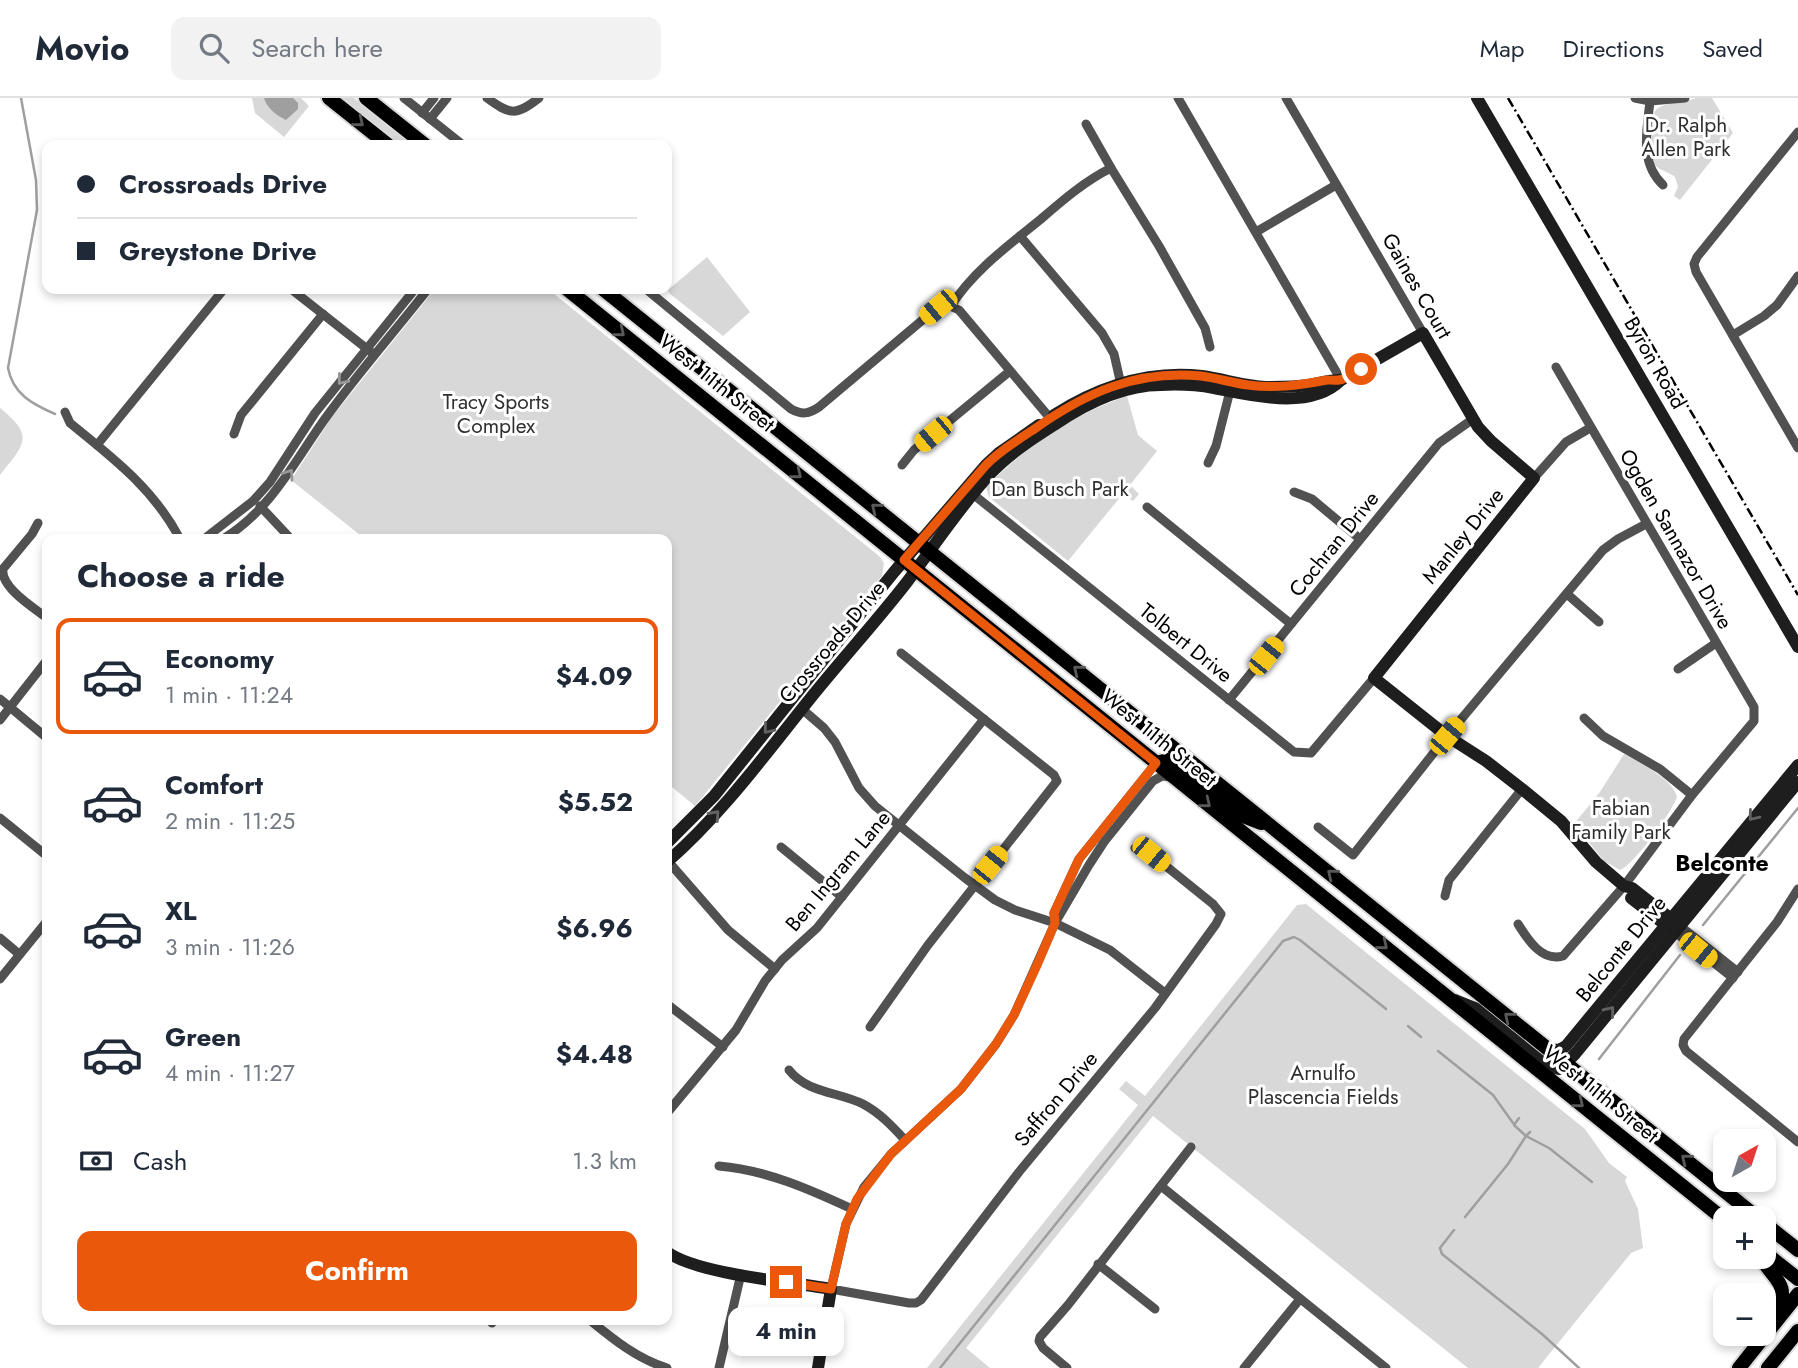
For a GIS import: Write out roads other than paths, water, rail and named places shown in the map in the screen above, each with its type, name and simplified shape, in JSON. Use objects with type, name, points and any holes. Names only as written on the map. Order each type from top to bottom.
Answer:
[{"type":"main road","points":[[330,98],[382,140]]},
{"type":"main road","points":[[366,98],[419,140]]},
{"type":"main road","name":"West 11th Street","points":[[573,294],[1713,1211]]},
{"type":"main road","name":"West 11th Street","points":[[609,294],[1743,1206]]},
{"type":"main road","points":[[1156,763],[1168,760],[1177,762],[1243,816],[1269,824]]},
{"type":"main road","points":[[1776,1233],[1798,1250]]},
{"type":"main road","points":[[1776,1262],[1798,1279]]},
{"type":"main road","points":[[1770,1269],[1783,1291],[1776,1317]]},
{"type":"main road","points":[[1776,1322],[1798,1294]]},
{"type":"main road","points":[[1768,1368],[1798,1331]]},
{"type":"main road","points":[[1739,1368],[1757,1346]]},
{"type":"street","points":[[404,98],[457,140]]},
{"type":"street","points":[[426,116],[434,98]]},
{"type":"street","points":[[426,116],[447,98]]},
{"type":"street","points":[[487,98],[513,112],[520,111],[539,98]]},
{"type":"street","points":[[1178,98],[1341,380]]},
{"type":"street","name":"Gaines Court","points":[[1286,98],[1473,419],[1490,441],[1534,478]]},
{"type":"street","name":"Byron Road","points":[[1477,98],[1798,647]]},
{"type":"street","points":[[1635,98],[1650,101],[1675,101],[1685,98]]},
{"type":"street","points":[[1650,101],[1647,160],[1656,179],[1663,185]]},
{"type":"street","points":[[1086,124],[1205,328],[1210,347]]},
{"type":"street","points":[[1798,132],[1694,264],[1703,285],[1798,448]]},
{"type":"street","points":[[951,306],[964,286],[1020,236],[1090,178],[1111,168]]},
{"type":"street","points":[[1256,232],[1336,185]]},
{"type":"street","points":[[1020,236],[1102,333],[1114,354],[1122,387]]},
{"type":"street","points":[[1733,335],[1764,316],[1796,282]]},
{"type":"street","points":[[97,445],[221,294]]},
{"type":"street","points":[[297,294],[371,352]]},
{"type":"street","points":[[229,534],[262,508],[294,468],[412,294]]},
{"type":"street","points":[[210,534],[253,501],[282,466],[315,413],[423,294]]},
{"type":"street","points":[[652,294],[791,409],[803,414],[819,407],[938,307],[951,306],[959,310],[1052,421]]},
{"type":"street","points":[[234,434],[241,415],[323,314]]},
{"type":"street","name":"Crossroads Drive","points":[[672,856],[725,804],[802,709],[969,491],[1052,421],[1122,387],[1159,384],[1213,388],[1286,387],[1341,380],[1423,333]]},
{"type":"street","name":"Ogden Sannazor Drive","points":[[1556,367],[1754,707],[1754,721],[1692,795]]},
{"type":"street","points":[[902,465],[914,450],[1010,370]]},
{"type":"street","points":[[1208,463],[1216,446],[1231,387]]},
{"type":"street","points":[[65,412],[70,423],[131,473],[150,494],[177,534]]},
{"type":"street","name":"Cochran Drive","points":[[1229,700],[1439,443],[1473,419]]},
{"type":"street","name":"Manley Drive","points":[[1374,678],[1534,478],[1566,442],[1590,428]]},
{"type":"street","name":"Tolbert Drive","points":[[969,491],[1294,752],[1307,755],[1319,745],[1374,678]]},
{"type":"street","points":[[1294,492],[1312,499],[1360,539]]},
{"type":"street","points":[[253,501],[286,534]]},
{"type":"street","points":[[1147,507],[1292,624]]},
{"type":"street","points":[[38,523],[1,575],[6,584],[42,614]]},
{"type":"street","points":[[1318,827],[1353,855],[1447,736],[1604,550],[1646,524]]},
{"type":"street","name":"Crossroads Drive","points":[[672,838],[722,787],[910,565]]},
{"type":"street","points":[[1567,594],[1599,622]]},
{"type":"street","points":[[1678,668],[1716,643]]},
{"type":"street","points":[[870,1027],[928,945],[1057,781],[1054,775],[901,653]]},
{"type":"street","points":[[0,720],[42,666]]},
{"type":"street","points":[[1374,678],[1447,736],[1486,761],[1561,821],[1596,862],[1624,886],[1632,888],[1672,925],[1735,975]]},
{"type":"street","points":[[0,699],[42,734]]},
{"type":"street","points":[[802,709],[824,728],[859,788],[875,806],[974,885],[1015,910],[1055,923],[1110,950],[1165,993]]},
{"type":"street","points":[[1518,924],[1538,950],[1549,957],[1563,956],[1624,886],[1692,795],[1660,769],[1602,736],[1584,718]]},
{"type":"street","name":"Ben Ingram Lane","points":[[672,1107],[736,1030],[765,981],[817,928],[984,719]]},
{"type":"street","points":[[1055,923],[1054,913],[1079,859],[1156,763]]},
{"type":"street","name":"Belconte Drive","points":[[1566,1063],[1798,765]]},
{"type":"street","points":[[818,1368],[831,1289],[846,1224],[864,1187],[905,1140],[961,1089],[996,1044],[1014,1015],[1055,923],[1104,842],[1157,778],[1174,777]]},
{"type":"street","name":"Belconte Drive","points":[[1549,1049],[1559,1051],[1566,1046],[1798,782]]},
{"type":"street","points":[[1445,896],[1449,880],[1522,789]]},
{"type":"street","points":[[0,818],[42,852]]},
{"type":"street","points":[[781,847],[842,897]]},
{"type":"street","name":"Saffron Drive","points":[[831,1289],[916,1303],[925,1295],[1019,1172],[1165,993],[1221,915],[1213,904],[1151,854],[1135,848]]},
{"type":"street","points":[[672,867],[728,930],[775,969]]},
{"type":"street","points":[[1796,895],[1684,1039],[1683,1045],[1686,1051],[1798,1142]]},
{"type":"street","points":[[0,979],[42,927]]},
{"type":"street","points":[[0,938],[19,954]]},
{"type":"street","points":[[1449,998],[1475,1008],[1548,1066],[1559,1069],[1566,1063]]},
{"type":"street","points":[[672,1007],[723,1047]]},
{"type":"street","points":[[789,1070],[802,1083],[860,1102],[872,1109],[905,1140]]},
{"type":"street","points":[[1067,1368],[1041,1344],[1039,1340],[1042,1333],[1068,1305],[1191,1147]]},
{"type":"street","points":[[719,1166],[738,1168],[806,1187],[852,1209]]},
{"type":"street","points":[[1161,1186],[1379,1366]]},
{"type":"street","points":[[672,1255],[688,1263],[831,1289]]},
{"type":"street","points":[[1098,1264],[1156,1310]]},
{"type":"street","points":[[719,1368],[741,1274]]},
{"type":"street","points":[[1244,1368],[1300,1299]]},
{"type":"street","points":[[596,1325],[633,1353],[667,1368]]},
{"type":"waterway","points":[[21,98],[36,180],[37,210],[8,368],[14,385],[25,397],[55,414]]},
{"type":"waterway","points":[[1703,925],[1798,808]]},
{"type":"waterway","points":[[940,1368],[1283,941],[1294,937],[1300,940],[1386,1009]]},
{"type":"waterway","points":[[1599,1059],[1680,955]]},
{"type":"waterway","points":[[1408,1026],[1421,1037]]},
{"type":"waterway","points":[[1438,1051],[1493,1095],[1513,1123]]},
{"type":"waterway","points":[[1465,1217],[1508,1164],[1526,1136],[1514,1125],[1519,1118]]},
{"type":"waterway","points":[[1530,1132],[1526,1136],[1549,1148],[1592,1182]]},
{"type":"waterway","points":[[1454,1230],[1440,1248],[1442,1254],[1542,1334],[1579,1368]]},
{"type":"railway","points":[[1508,98],[1798,595]]},
{"type":"district","name":"Belconte","points":[[1722,863]]},
{"type":"park label","name":"Dr. Ralph Allen Park","points":[[1686,137]]},
{"type":"park label","name":"Tracy Sports Complex","points":[[496,414]]},
{"type":"park label","name":"Dan Busch Park","points":[[1060,489]]},
{"type":"park label","name":"Fabian Family Park","points":[[1621,820]]},
{"type":"park label","name":"Arnulfo Plascencia Fields","points":[[1323,1085]]}]
